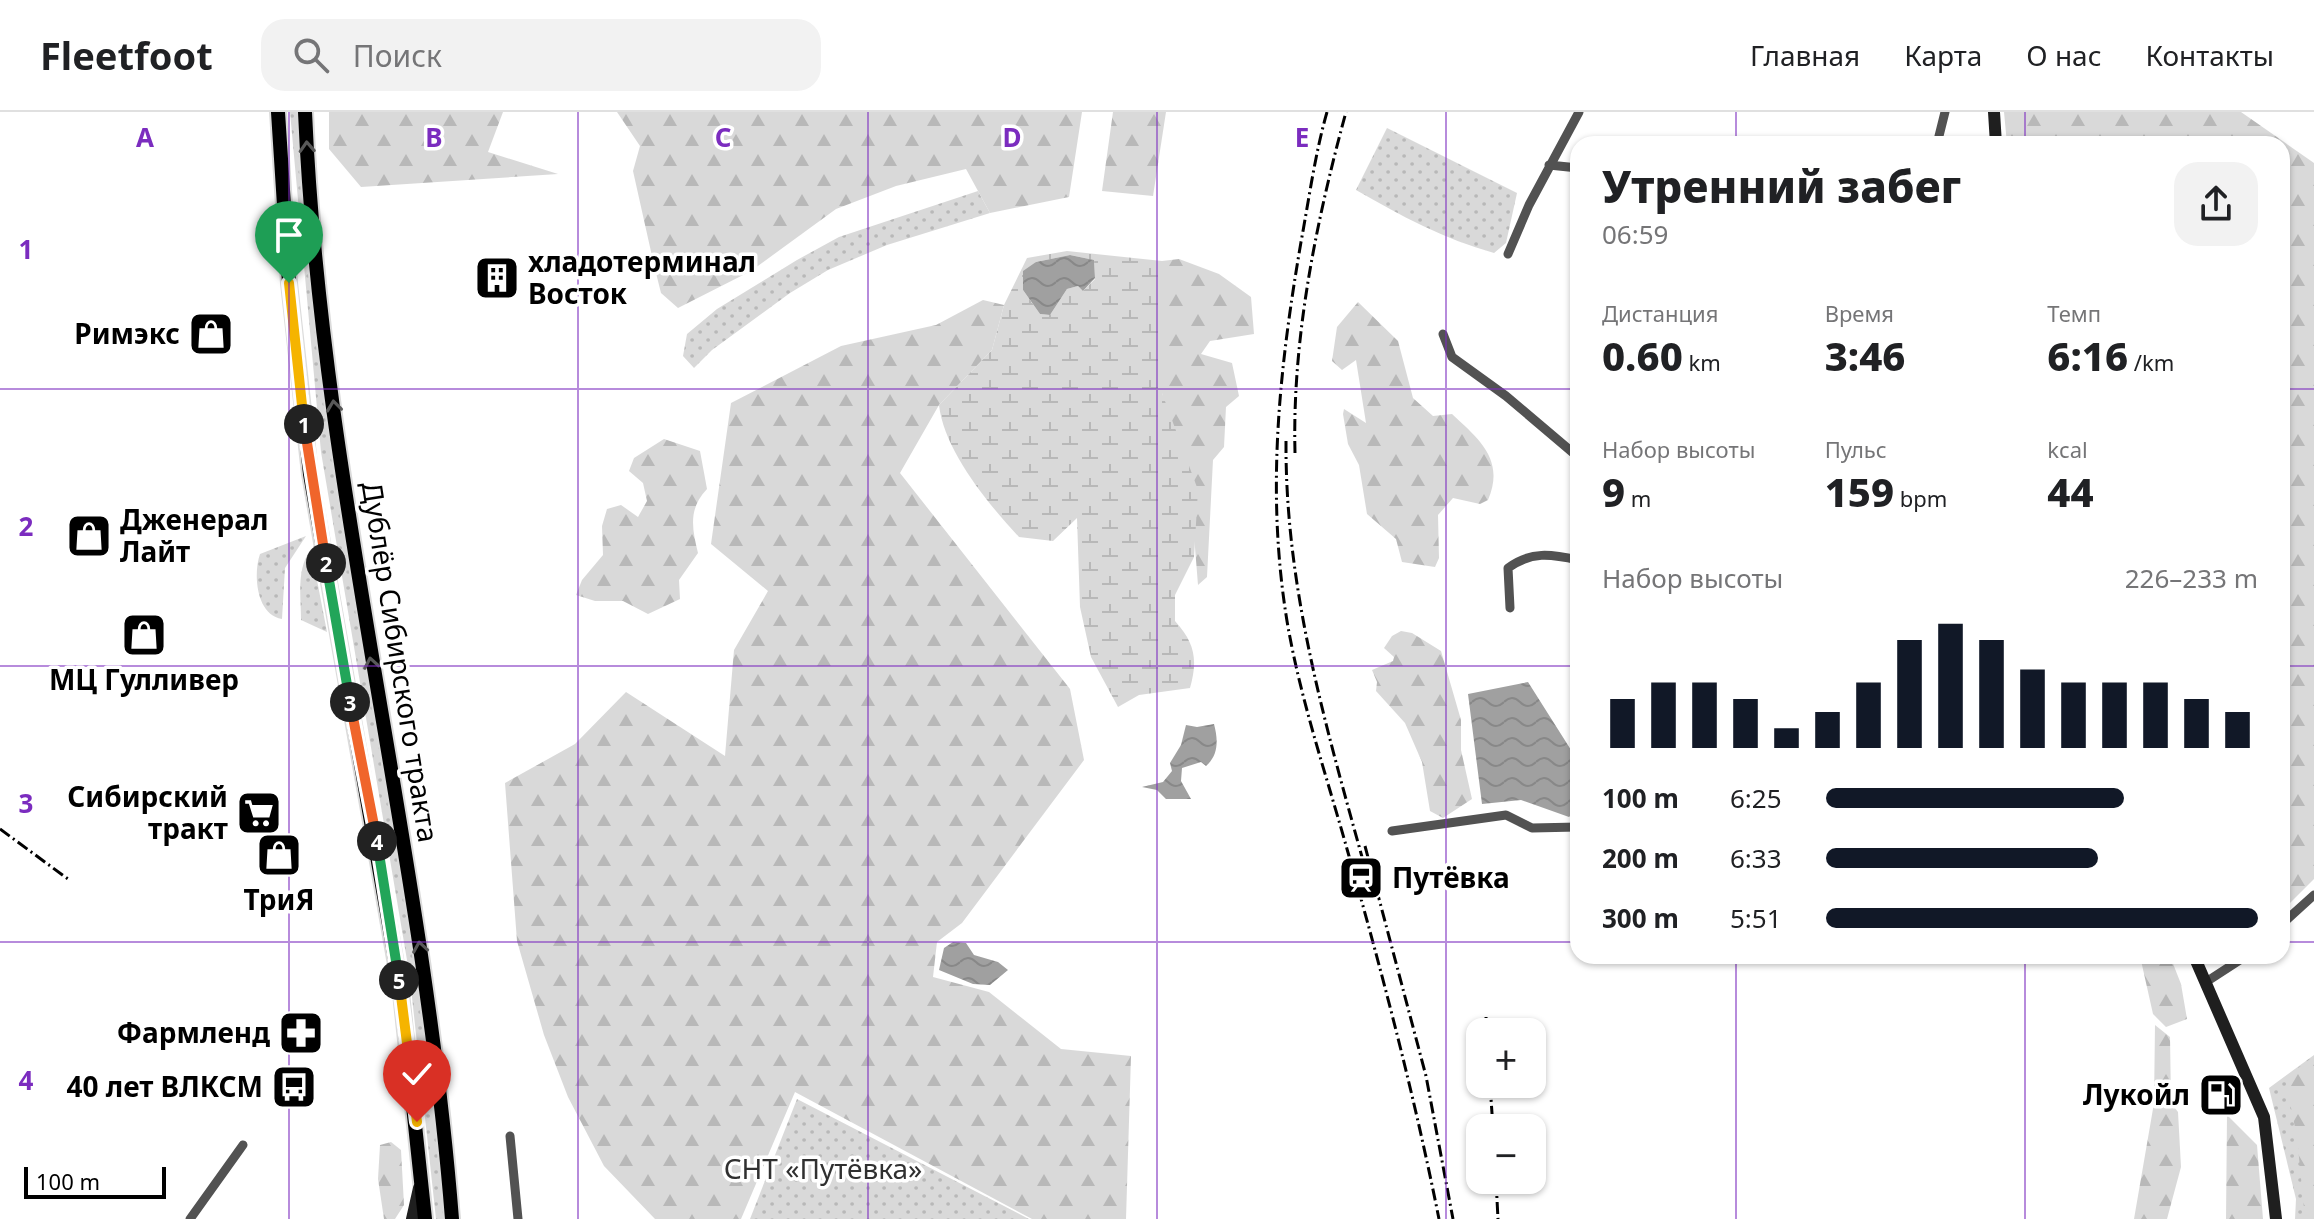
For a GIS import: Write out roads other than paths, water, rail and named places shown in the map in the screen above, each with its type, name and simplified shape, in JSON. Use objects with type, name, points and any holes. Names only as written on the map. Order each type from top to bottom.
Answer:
[{"type":"main road","name":"Дублёр Сибирского тракта","points":[[278,112],[289,283],[309,469],[401,993],[425,1219]]},
{"type":"main road","name":"Дублёр Сибирского тракта","points":[[305,112],[319,279],[343,477],[425,980],[452,1219]]},
{"type":"main road","points":[[1994,112],[1996,136]]},
{"type":"main road","points":[[2198,964],[2264,1117],[2276,1219]]},
{"type":"main road","points":[[412,1219],[421,1177]]},
{"type":"street","points":[[1508,254],[1549,165],[1579,112]]},
{"type":"street","points":[[1939,136],[1945,112]]},
{"type":"street","points":[[1549,165],[1570,167]]},
{"type":"street","points":[[1443,334],[1452,357],[1506,396],[1570,450]]},
{"type":"street","points":[[1510,608],[1508,568],[1522,558],[1549,554],[1570,558]]},
{"type":"street","points":[[1392,831],[1506,815],[1532,828],[1570,827]]},
{"type":"street","points":[[2290,917],[2314,895]]},
{"type":"street","points":[[2206,982],[2234,964]]},
{"type":"street","points":[[510,1136],[518,1219]]},
{"type":"street","points":[[190,1219],[243,1145]]},
{"type":"water","points":[[1070,255],[1094,260],[1095,278],[1083,291],[1078,286],[1067,289],[1050,315],[1040,314],[1023,290],[1023,271],[1036,262]]},
{"type":"water","points":[[1528,682],[1570,748],[1569,817],[1521,800],[1482,804],[1468,694]]},
{"type":"water","points":[[1214,724],[1216,746],[1210,762],[1206,766],[1201,762],[1182,768],[1181,781],[1191,799],[1166,799],[1157,790],[1142,787],[1163,782],[1172,771],[1170,763],[1181,745],[1186,725]]},
{"type":"water","points":[[953,942],[966,943],[974,955],[998,962],[1008,970],[990,985],[973,984],[939,970],[944,948]]},
{"type":"railway","points":[[1327,112],[1301,242],[1281,384],[1276,479],[1281,573],[1299,679],[1385,987],[1439,1219]]},
{"type":"railway","points":[[1295,453],[1297,367],[1308,281],[1346,112]]},
{"type":"railway","points":[[1286,441],[1292,547],[1309,652],[1362,857]]},
{"type":"railway","points":[[0,829],[68,879]]},
{"type":"railway","points":[[1365,846],[1426,1076],[1453,1219]]},
{"type":"railway","points":[[1491,1098],[1492,1114]]},
{"type":"railway","points":[[1497,1194],[1498,1219]]},
{"type":"place","name":"хладотерминал Восток","points":[[497,278]]},
{"type":"place","name":"Римэкс","points":[[211,334]]},
{"type":"place","name":"Дженерал Лайт","points":[[89,536]]},
{"type":"place","name":"МЦ Гулливер","points":[[144,635]]},
{"type":"place","name":"Сибирский тракт","points":[[259,813]]},
{"type":"place","name":"ТриЯ","points":[[279,855]]},
{"type":"place","name":"Путёвка","points":[[1361,878]]},
{"type":"place","name":"Фармленд","points":[[301,1033]]},
{"type":"place","name":"40 лет ВЛКСМ","points":[[294,1087]]},
{"type":"place","name":"Лукойл","points":[[2221,1095]]},
{"type":"park label","name":"СНТ «Путёвка»","points":[[823,1169]]}]
